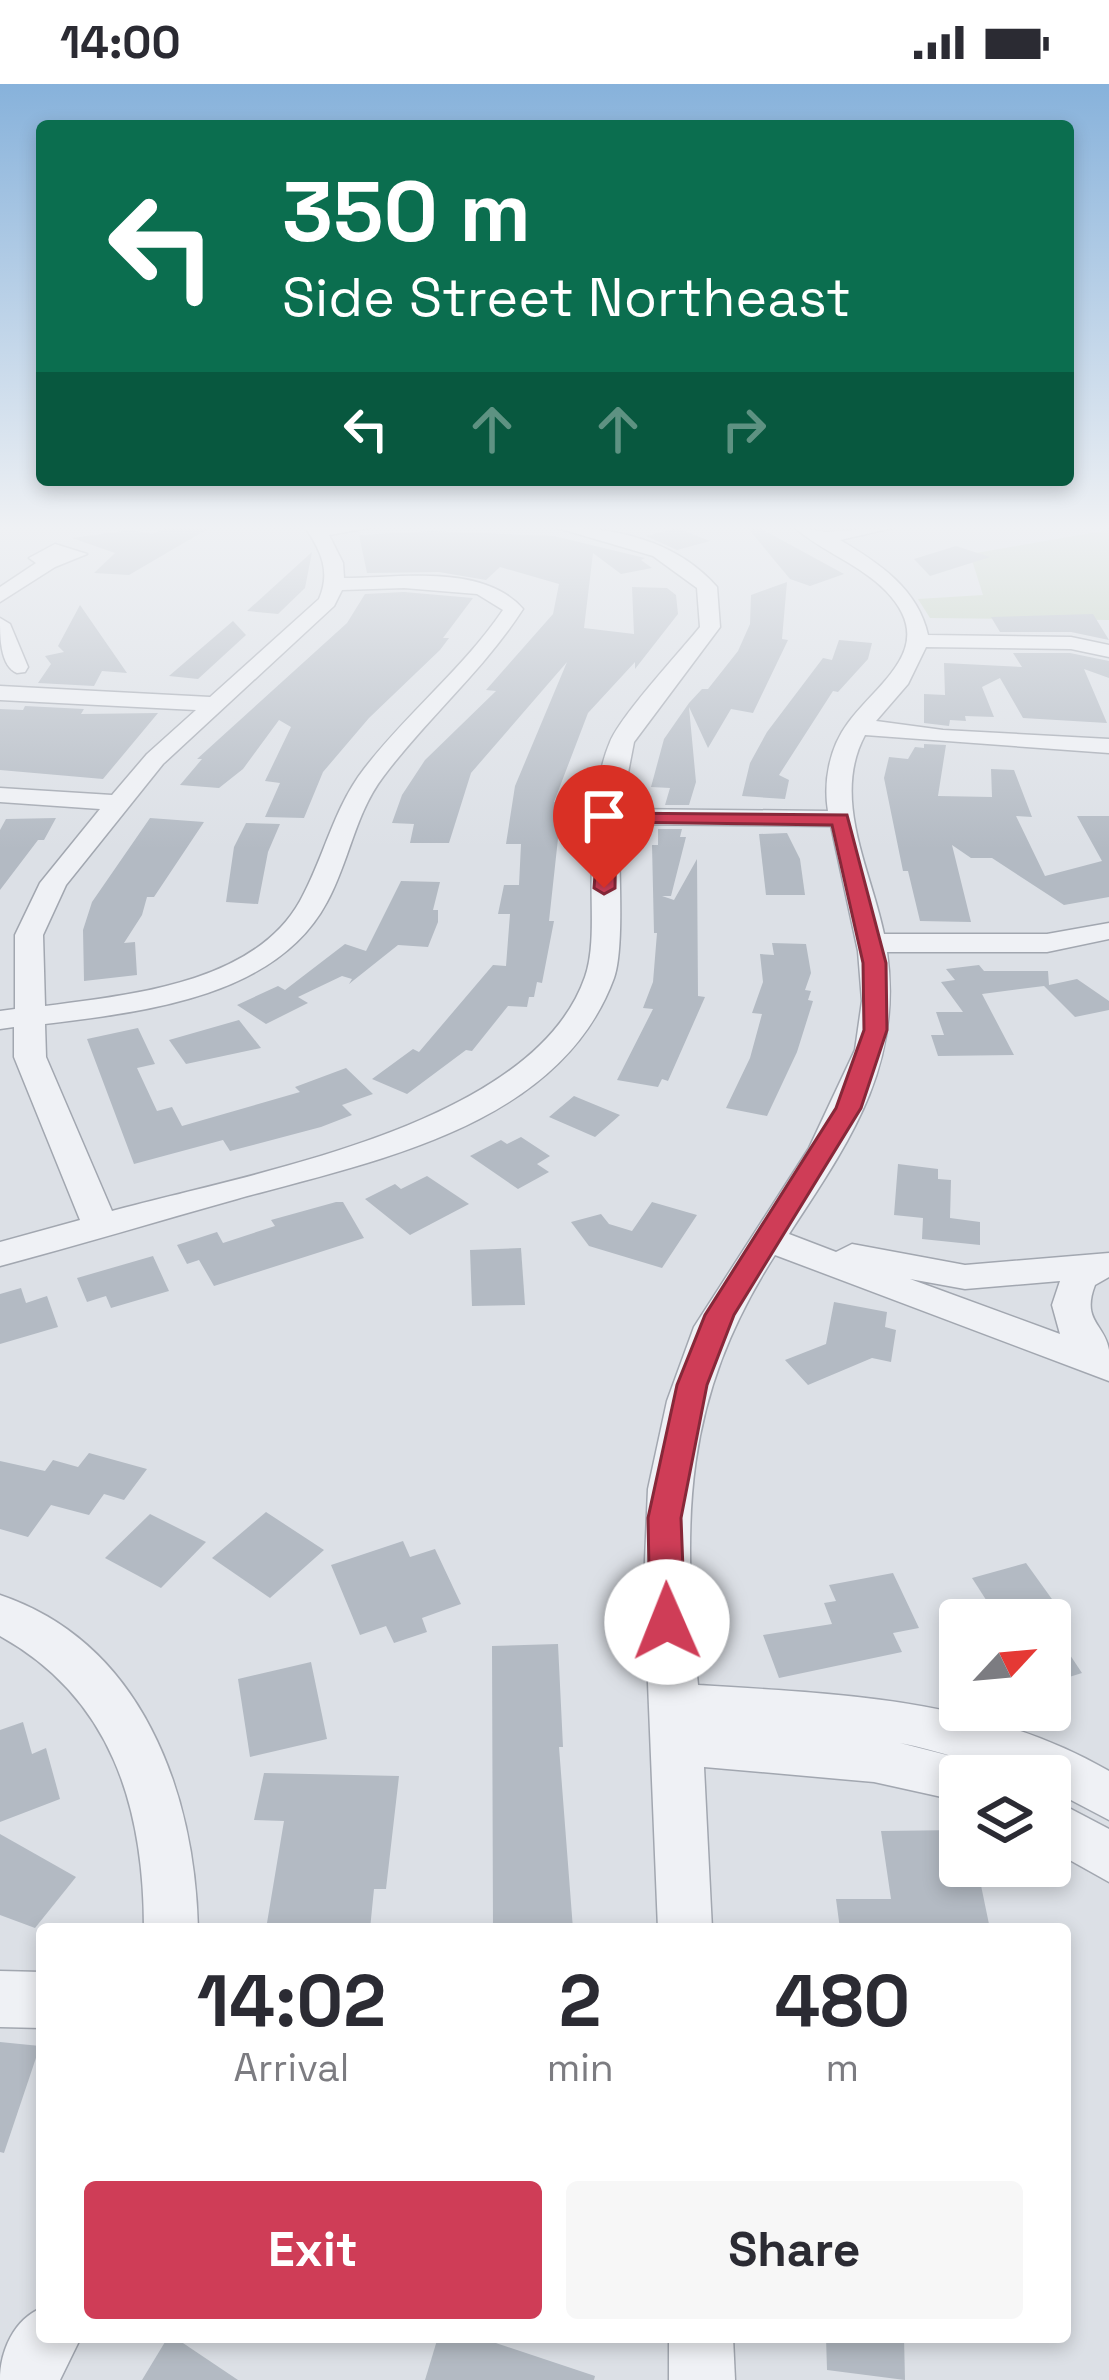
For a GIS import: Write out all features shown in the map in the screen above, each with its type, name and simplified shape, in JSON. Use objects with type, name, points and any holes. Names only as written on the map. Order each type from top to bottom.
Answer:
[{"type":"street","points":[[4,634],[17,667]]},
{"type":"street","points":[[100,1226],[14,1018],[29,935],[42,901],[155,760],[295,634]]},
{"type":"street","points":[[14,1018],[142,999],[194,984],[248,962],[283,940],[310,908],[342,823],[370,778],[492,634]]},
{"type":"street","points":[[0,1254],[400,1142],[497,1095],[542,1063],[573,1030],[601,974],[607,817],[622,741],[704,634]]},
{"type":"street","points":[[686,1923],[665,1518],[674,1458],[692,1385],[719,1315],[848,1108],[869,1057],[878,1009],[871,943],[840,819],[838,772],[858,725],[905,675],[917,634]]},
{"type":"street","points":[[918,641],[1071,643],[1109,650]]},
{"type":"street","points":[[0,693],[215,704]]},
{"type":"street","points":[[858,725],[944,737],[1109,746]]},
{"type":"street","points":[[0,795],[118,803]]},
{"type":"street","points":[[607,817],[840,819]]},
{"type":"street","points":[[871,943],[1047,944],[1109,931]]},
{"type":"street","points":[[766,1239],[965,1276],[1100,1266]]},
{"type":"street","points":[[766,1239],[1108,1366]]},
{"type":"street","points":[[1100,1266],[1075,1285],[1070,1307],[1080,1337],[1108,1366]]},
{"type":"street","points":[[993,1322],[1012,1315],[1021,1302],[1014,1286],[997,1274]]},
{"type":"street","points":[[0,1614],[51,1642],[125,1718],[170,1851],[171,1923]]},
{"type":"street","points":[[676,1724],[939,1774]]},
{"type":"street","points":[[676,1724],[939,1726],[1021,1753],[1109,1797]]},
{"type":"street","points":[[1071,1834],[1109,1858]]},
{"type":"street","points":[[0,1999],[36,2000]]},
{"type":"street","points":[[23,2380],[45,2343]]},
{"type":"street","points":[[701,2343],[702,2380]]},
{"type":"building","points":[[64,634],[100,634],[127,673],[102,671],[94,686],[38,683],[51,664],[45,656],[64,652],[58,646]]},
{"type":"building","points":[[218,634],[246,635],[198,679],[169,676]]},
{"type":"building","points":[[335,634],[446,634],[443,638],[449,638],[323,772],[304,818],[265,817],[280,783],[265,781],[291,727],[279,720],[243,769],[219,788],[180,785],[202,759],[197,759]]},
{"type":"building","points":[[535,634],[662,634],[635,669],[635,662],[588,713],[554,802],[562,802],[549,921],[554,921],[542,983],[537,982],[527,1007],[508,1006],[472,1051],[466,1050],[407,1094],[372,1079],[413,1049],[419,1052],[493,965],[506,966],[510,914],[498,914],[504,885],[519,885],[521,844],[506,844],[515,786],[567,662],[471,773],[449,843],[410,843],[414,824],[392,823],[402,795],[425,760],[496,691],[486,690]]},
{"type":"building","points":[[745,634],[782,634],[782,639],[788,640],[753,713],[731,709],[708,748],[689,707],[696,782],[689,805],[665,805],[670,788],[651,787],[664,739],[689,703],[708,689]]},
{"type":"building","points":[[839,640],[872,643],[868,659],[838,692],[833,691],[779,775],[789,780],[785,799],[742,796],[750,763],[767,732],[823,658],[832,660]]},
{"type":"building","points":[[1013,653],[1070,653],[1109,661],[1109,678],[1084,669],[1107,723],[1023,718],[1000,678],[982,687],[994,717],[965,716],[966,721],[950,720],[949,726],[924,723],[924,694],[945,695],[944,663],[1022,667]]},
{"type":"building","points":[[25,706],[84,709],[81,714],[158,713],[103,779],[0,770],[0,709],[23,710]]},
{"type":"building","points":[[924,744],[946,745],[938,796],[992,797],[991,769],[1014,770],[1032,817],[1016,816],[1045,876],[1102,861],[1077,816],[1109,816],[1109,897],[1064,905],[992,858],[971,858],[952,845],[971,922],[920,921],[908,871],[903,871],[884,778],[889,757],[908,759],[915,747],[924,748]]},
{"type":"building","points":[[56,818],[44,840],[38,840],[0,890],[0,830],[6,819]]},
{"type":"building","points":[[150,818],[204,822],[154,897],[147,897],[124,943],[135,942],[137,975],[84,981],[83,930],[92,902]]},
{"type":"building","points":[[246,823],[280,824],[268,852],[258,904],[226,902],[234,847]]},
{"type":"building","points":[[658,829],[682,829],[680,837],[686,837],[671,896],[662,896],[674,900],[697,859],[698,996],[705,997],[668,1081],[662,1079],[658,1087],[617,1080],[653,1009],[643,1008],[653,982],[657,933],[652,845],[658,845]]},
{"type":"building","points":[[787,833],[800,859],[805,895],[766,895],[759,834]]},
{"type":"building","points":[[401,881],[440,882],[433,910],[438,910],[438,922],[428,947],[398,945],[349,984],[352,979],[342,976],[298,997],[308,1003],[266,1024],[237,1005],[278,986],[285,990],[345,944],[366,951]]},
{"type":"building","points":[[772,943],[806,944],[811,973],[805,990],[811,991],[808,1000],[813,1001],[797,1052],[767,1116],[726,1108],[750,1058],[762,1014],[752,1013],[763,982],[760,954],[774,955]]},
{"type":"building","points":[[979,965],[984,971],[1048,971],[1049,985],[1077,979],[1109,1001],[1109,1010],[1075,1017],[1044,986],[982,994],[1014,1055],[938,1056],[931,1035],[944,1035],[936,1012],[963,1012],[941,982],[955,980],[946,969]]},
{"type":"building","points":[[239,1020],[261,1048],[186,1064],[169,1040]]},
{"type":"building","points":[[138,1028],[155,1064],[137,1068],[157,1111],[172,1107],[182,1126],[300,1092],[295,1087],[346,1068],[373,1094],[342,1105],[352,1115],[321,1127],[230,1151],[223,1140],[134,1164],[87,1039]]},
{"type":"building","points":[[574,1096],[620,1115],[595,1137],[549,1117]]},
{"type":"building","points":[[521,1137],[550,1156],[537,1164],[549,1172],[518,1189],[470,1156],[501,1140],[507,1144]]},
{"type":"building","points":[[898,1164],[938,1169],[938,1179],[951,1180],[950,1218],[980,1222],[980,1245],[922,1239],[923,1218],[894,1215]]},
{"type":"building","points":[[427,1176],[469,1204],[410,1235],[365,1199],[395,1184],[401,1189]]},
{"type":"building","points":[[343,1202],[364,1238],[214,1286],[199,1260],[187,1264],[177,1245],[217,1232],[223,1243],[275,1226],[271,1220]]},
{"type":"building","points":[[652,1202],[697,1215],[662,1268],[589,1246],[571,1222],[601,1214],[609,1224],[632,1231]]},
{"type":"building","points":[[521,1248],[525,1305],[472,1306],[470,1250]]},
{"type":"building","points":[[153,1256],[169,1291],[111,1308],[106,1296],[87,1302],[77,1278]]},
{"type":"building","points":[[21,1288],[26,1303],[47,1296],[58,1327],[0,1344],[0,1294]]},
{"type":"building","points":[[834,1302],[887,1312],[885,1327],[896,1330],[891,1362],[872,1358],[808,1385],[785,1360],[826,1344]]},
{"type":"building","points":[[89,1453],[147,1469],[124,1500],[104,1494],[89,1515],[51,1505],[28,1537],[0,1529],[0,1461],[45,1471],[53,1460],[78,1467]]},
{"type":"building","points":[[266,1512],[324,1550],[270,1598],[212,1558]]},
{"type":"building","points":[[150,1514],[206,1542],[161,1588],[105,1558]]},
{"type":"building","points":[[403,1541],[410,1557],[435,1549],[461,1604],[422,1618],[427,1632],[394,1643],[386,1626],[360,1635],[331,1565]]},
{"type":"building","points":[[1026,1563],[1052,1599],[986,1599],[972,1578]]},
{"type":"building","points":[[893,1573],[919,1628],[893,1633],[902,1652],[779,1678],[763,1635],[832,1624],[824,1603],[836,1601],[829,1585]]},
{"type":"building","points":[[558,1644],[563,1747],[559,1747],[573,1923],[493,1923],[492,1646]]},
{"type":"building","points":[[1071,1656],[1082,1673],[1071,1676]]},
{"type":"building","points":[[311,1662],[327,1739],[250,1757],[238,1679]]},
{"type":"building","points":[[23,1722],[32,1754],[46,1748],[60,1799],[0,1822],[0,1730]]},
{"type":"building","points":[[264,1773],[399,1776],[386,1889],[374,1889],[371,1923],[267,1923],[284,1821],[254,1820]]},
{"type":"building","points":[[939,1830],[939,1887],[981,1887],[989,1923],[839,1923],[836,1899],[891,1899],[881,1831]]},
{"type":"building","points":[[0,1834],[76,1877],[35,1928],[0,1915]]},
{"type":"building","points":[[0,2042],[36,2046],[4,2153],[0,2152]]},
{"type":"building","points":[[164,2343],[183,2343],[238,2380],[142,2380]]},
{"type":"building","points":[[436,2343],[496,2343],[595,2376],[594,2380],[425,2380]]},
{"type":"building","points":[[826,2343],[904,2343],[905,2380],[827,2370]]},
{"type":"route","points":[[604,888],[607,817],[840,819],[874,963],[878,1009],[869,1057],[848,1108],[719,1315],[692,1385],[665,1518],[667,1622]]}]
